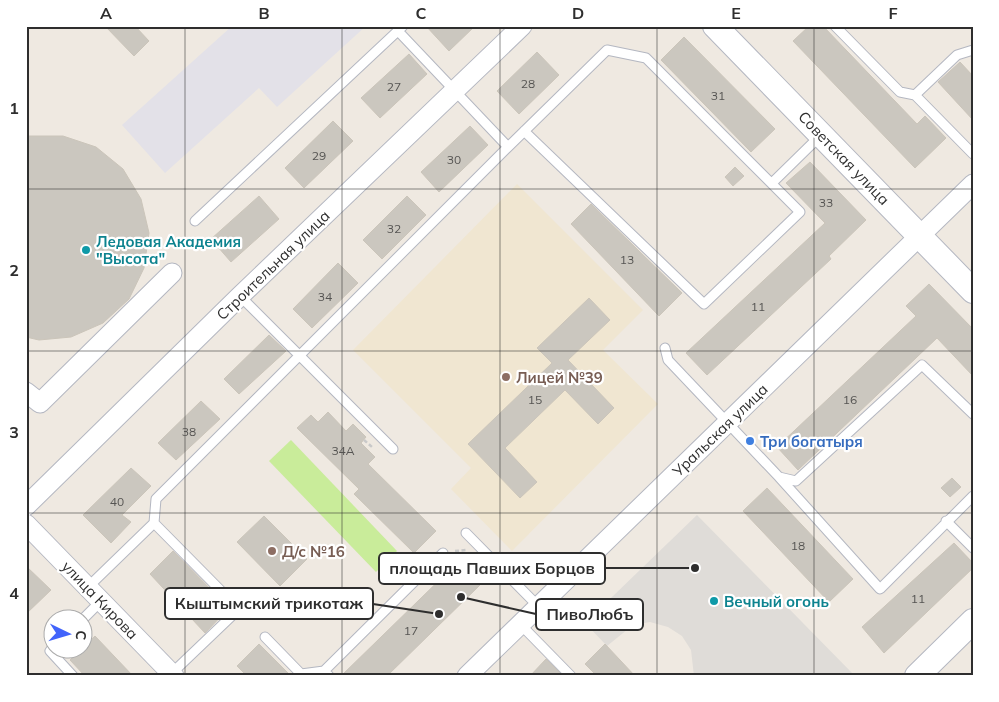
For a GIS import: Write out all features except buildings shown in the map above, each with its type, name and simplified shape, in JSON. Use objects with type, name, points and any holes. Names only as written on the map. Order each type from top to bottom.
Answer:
[{"type":"street","name":"Строительная улица","points":[[26,506],[240,296],[522,26]]},
{"type":"street","name":"Советская улица","points":[[715,26],[973,290]]},
{"type":"street","name":"Уральская улица","points":[[467,676],[973,184]]},
{"type":"street","points":[[26,392],[40,404],[172,273]]},
{"type":"street","name":"улица Кирова","points":[[26,524],[173,675]]},
{"type":"street","points":[[917,676],[973,621]]},
{"type":"lane","points":[[835,26],[900,92],[915,95],[973,154]]},
{"type":"lane","points":[[195,221],[400,28],[455,91],[508,147]]},
{"type":"lane","points":[[88,587],[154,524],[156,498],[524,131],[607,50],[646,58],[800,212],[704,304],[524,131]]},
{"type":"lane","points":[[915,95],[957,55],[973,50]]},
{"type":"lane","points":[[772,183],[820,135]]},
{"type":"lane","points":[[240,296],[393,449]]},
{"type":"lane","points":[[665,348],[668,360],[779,477],[880,589],[973,496]]},
{"type":"lane","points":[[779,477],[796,481],[922,365],[973,414]]},
{"type":"lane","points":[[946,521],[973,548]]},
{"type":"lane","points":[[154,524],[239,609],[173,675]]},
{"type":"lane","points":[[466,533],[538,606]]},
{"type":"lane","points":[[265,637],[302,675],[327,673],[443,553]]},
{"type":"lane","points":[[92,610],[101,601]]},
{"type":"lane","points":[[520,624],[571,676]]},
{"type":"lane","points":[[58,660],[73,676]]},
{"type":"path","points":[[443,553],[481,548]]},
{"type":"shaded area","points":[[232,26],[280,26],[282,28],[284,26],[366,26],[277,107],[259,88],[165,173],[122,125]]},
{"type":"shaded area","name":"Лицей №39","points":[[517,184],[643,310],[603,350],[658,404],[512,551],[451,489],[471,468],[353,350]]},
{"type":"shaded area","points":[[697,515],[855,676],[694,676],[691,650],[682,636],[668,627],[650,622],[633,625],[607,646],[585,623]]},
{"type":"green space","points":[[291,440],[397,551],[376,572],[269,461]]},
{"type":"place","name":"Ледовая Академия \"Высота\"","points":[[86,250]]},
{"type":"place","name":"Лицей №39","points":[[506,377]]},
{"type":"place","name":"Три богатыря","points":[[750,441]]},
{"type":"place","name":"Д/с №16","points":[[272,551]]},
{"type":"place","name":"площадь Павших Борцов","points":[[695,568]]},
{"type":"place","name":"ПивоЛюбъ","points":[[461,597]]},
{"type":"place","name":"Вечный огонь","points":[[714,601]]},
{"type":"place","name":"Кыштымский трикотаж","points":[[439,614]]}]
